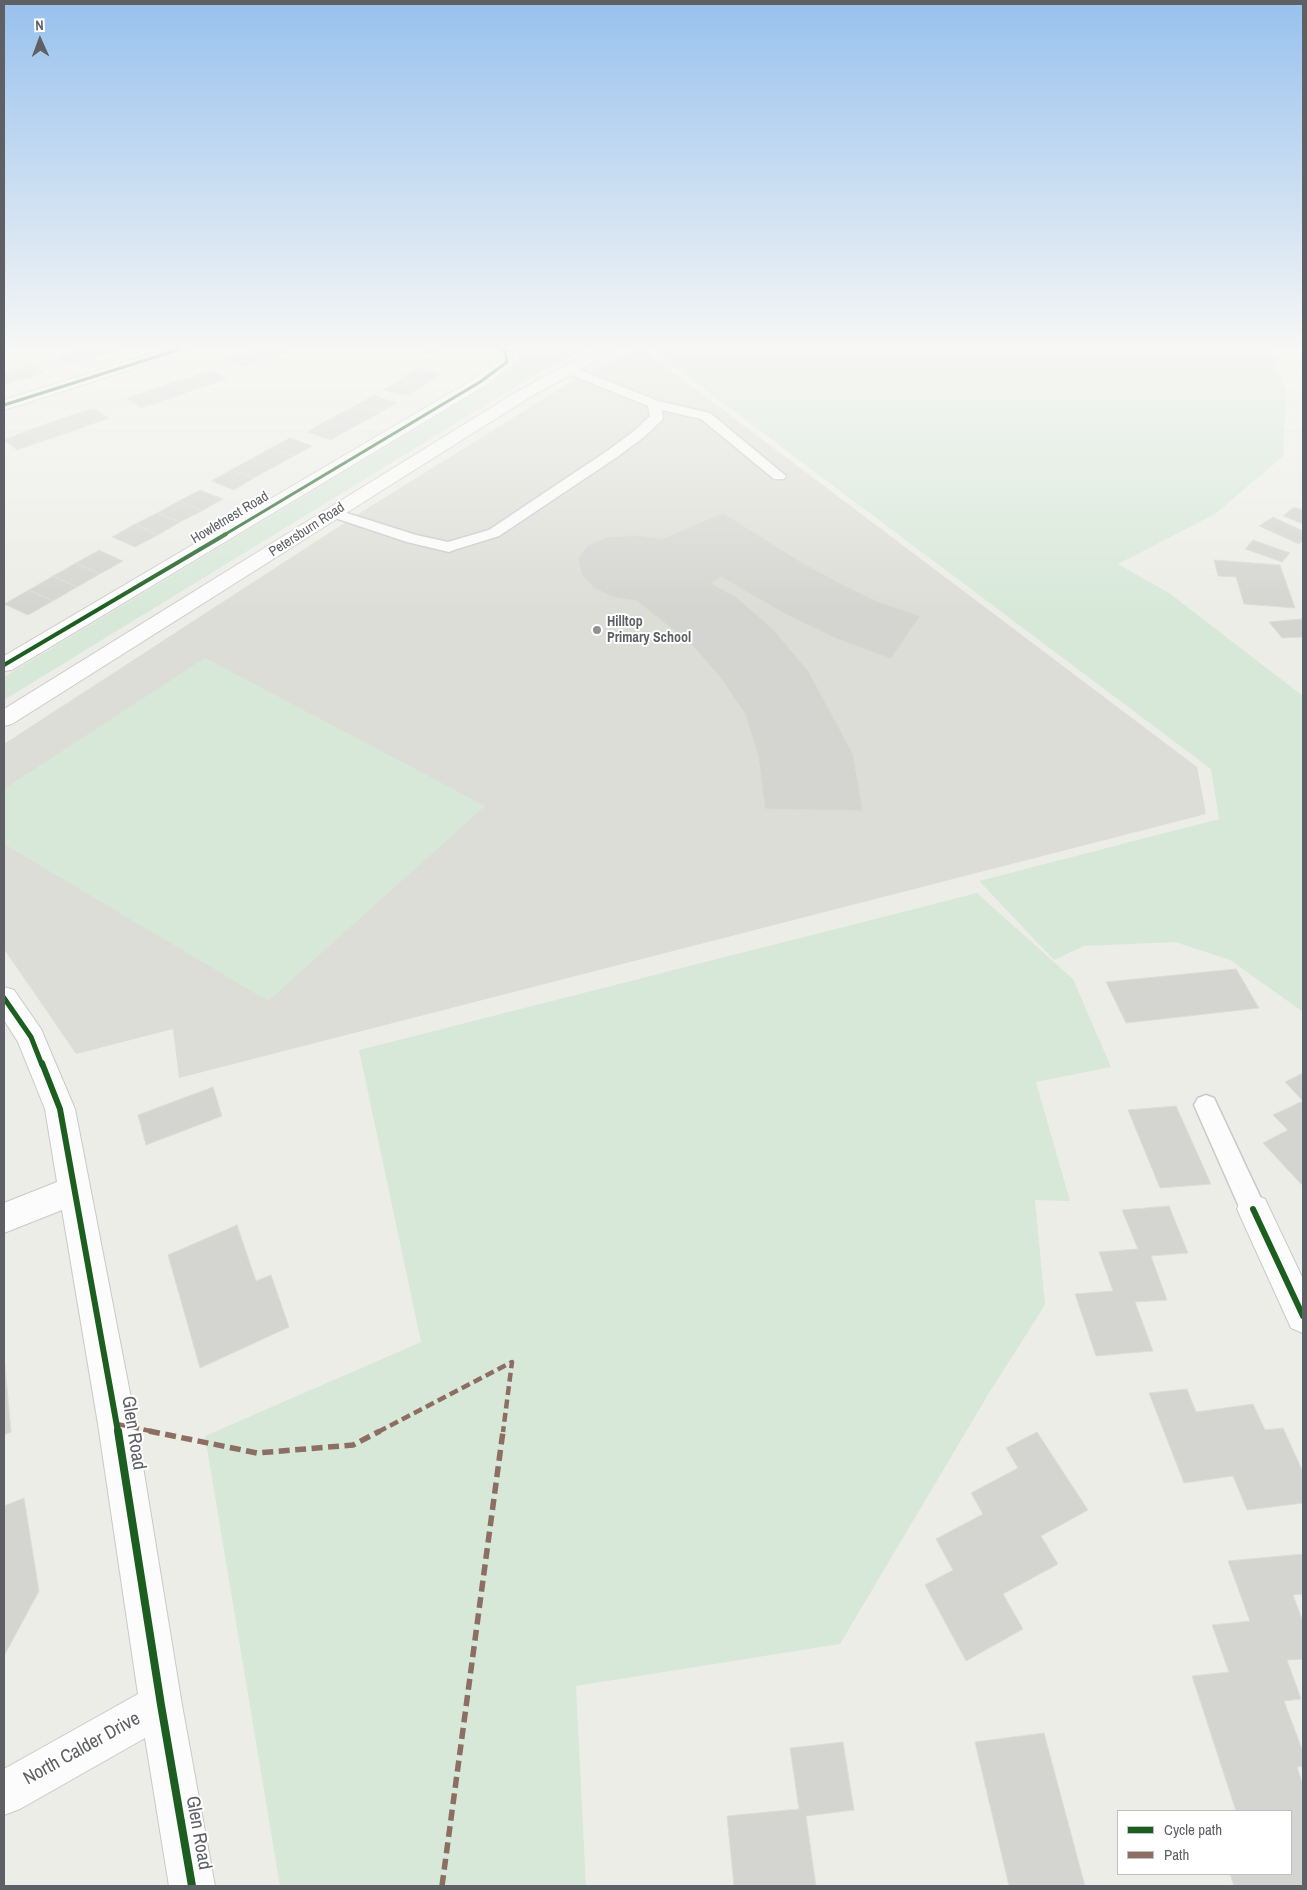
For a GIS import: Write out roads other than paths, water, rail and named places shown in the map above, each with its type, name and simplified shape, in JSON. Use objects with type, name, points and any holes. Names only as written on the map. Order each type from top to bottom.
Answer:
[{"type":"street","name":"Howletnest Road","points":[[4,665],[393,434]]},
{"type":"street","name":"Petersburn Road","points":[[4,719],[460,434]]},
{"type":"street","name":"Glen Road","points":[[4,998],[31,1037],[60,1109],[116,1424],[192,1886]]},
{"type":"street","points":[[4,1218],[74,1190]]},
{"type":"street","points":[[1253,1209],[1303,1316]]},
{"type":"street","name":"North Calder Drive","points":[[4,1793],[161,1705]]},
{"type":"lane","points":[[334,513],[412,539],[449,547],[494,533],[639,434]]},
{"type":"lane","points":[[727,434],[779,476]]},
{"type":"lane","points":[[1206,1105],[1253,1209]]},
{"type":"place","name":"Hilltop Primary School","points":[[597,630]]}]
